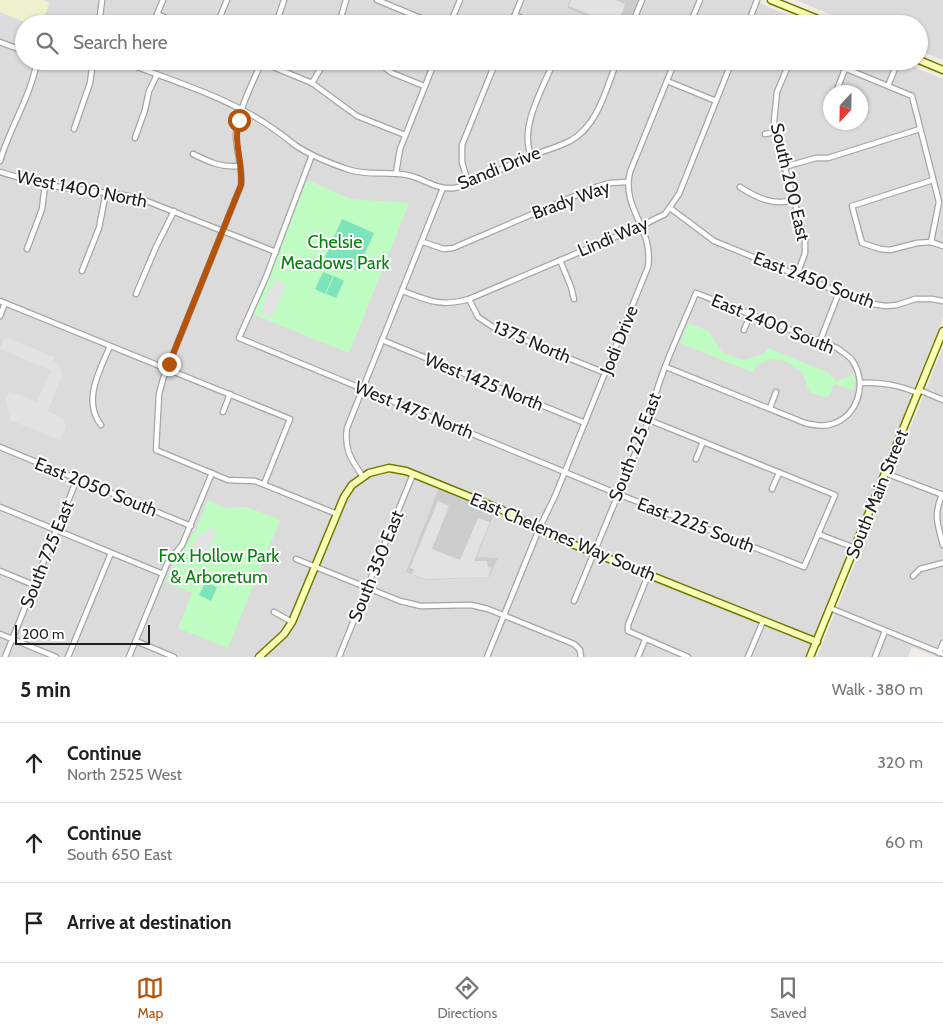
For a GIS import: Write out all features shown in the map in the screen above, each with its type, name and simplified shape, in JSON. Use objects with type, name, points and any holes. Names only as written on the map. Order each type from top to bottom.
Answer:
[{"type":"street","points":[[102,0],[102,15]]},
{"type":"street","points":[[159,15],[157,14],[163,0]]},
{"type":"street","points":[[221,15],[227,0]]},
{"type":"street","points":[[279,15],[284,0]]},
{"type":"street","points":[[342,15],[346,0]]},
{"type":"street","points":[[377,0],[414,15]]},
{"type":"street","points":[[454,15],[460,0]]},
{"type":"street","points":[[514,15],[521,0]]},
{"type":"street","points":[[636,15],[642,0]]},
{"type":"street","points":[[694,15],[700,0]]},
{"type":"street","points":[[751,15],[757,0]]},
{"type":"street","points":[[771,0],[809,15]]},
{"type":"street","points":[[0,42],[15,48]]},
{"type":"street","points":[[928,64],[943,70]]},
{"type":"street","points":[[0,161],[34,70]]},
{"type":"street","points":[[74,129],[90,83],[92,70]]},
{"type":"street","points":[[143,70],[243,110],[312,155],[359,172],[368,174],[396,173],[415,177],[444,188]]},
{"type":"street","points":[[259,70],[236,133],[241,185],[167,369],[159,394],[156,450],[228,480],[247,479],[264,484],[337,514]]},
{"type":"street","points":[[281,70],[312,83],[357,116],[405,135]]},
{"type":"street","points":[[312,83],[320,70]]},
{"type":"street","points":[[388,70],[424,86]]},
{"type":"street","points":[[396,173],[398,155],[431,70]]},
{"type":"street","points":[[468,183],[462,162],[462,146],[492,70]]},
{"type":"street","points":[[531,155],[527,131],[550,70]]},
{"type":"street","name":"Sandi Drive","points":[[363,476],[351,459],[345,442],[347,428],[444,188],[455,188],[468,183],[570,140],[583,132],[590,124],[613,70]]},
{"type":"street","name":"Brady Way","points":[[423,242],[444,249],[453,248],[596,187],[610,183],[627,182],[671,70]]},
{"type":"street","name":"Lindi Way","points":[[403,291],[422,299],[445,304],[469,299],[665,214],[679,194],[728,70]]},
{"type":"street","name":"South 200 East","points":[[786,70],[777,92],[774,121],[775,132],[805,246],[805,253],[797,275]]},
{"type":"street","points":[[839,85],[845,70]]},
{"type":"street","points":[[848,70],[912,96],[939,202],[931,242]]},
{"type":"street","points":[[888,86],[894,70]]},
{"type":"street","points":[[135,138],[157,75]]},
{"type":"street","points":[[667,81],[716,101]]},
{"type":"street","points":[[784,166],[816,158],[828,158],[920,129]]},
{"type":"street","points":[[765,134],[775,132]]},
{"type":"street","points":[[193,154],[225,167],[240,166]]},
{"type":"street","points":[[276,252],[312,155]]},
{"type":"street","name":"West 1400 North","points":[[0,172],[45,185],[139,198],[276,252]]},
{"type":"street","points":[[933,180],[852,206],[862,243],[890,250],[917,243],[931,242],[943,246]]},
{"type":"street","name":"Jodi Drive","points":[[487,657],[539,529],[556,496],[648,267],[649,248],[628,196],[627,182]]},
{"type":"street","points":[[27,249],[42,209],[45,185]]},
{"type":"street","points":[[740,188],[773,202],[781,203],[793,200]]},
{"type":"street","points":[[82,271],[99,228],[106,192]]},
{"type":"street","name":"East 2450 South","points":[[670,208],[714,241],[876,305],[897,305],[915,299],[932,298],[943,301]]},
{"type":"street","points":[[136,294],[156,246],[174,211]]},
{"type":"street","name":"West 1475 North","points":[[276,252],[239,338],[589,482]]},
{"type":"street","points":[[560,260],[572,287],[574,299]]},
{"type":"street","points":[[820,342],[840,292]]},
{"type":"street","name":"East 2400 South","points":[[696,293],[837,348],[852,360],[861,383]]},
{"type":"street","name":"South 225 East","points":[[574,601],[648,420],[653,398],[696,293]]},
{"type":"street","name":"1375 North","points":[[469,299],[478,316],[493,327],[605,373]]},
{"type":"street","points":[[0,300],[290,419],[264,484]]},
{"type":"street","points":[[0,316],[6,303]]},
{"type":"street","points":[[744,330],[750,314]]},
{"type":"street","name":"South Main Street","points":[[810,657],[943,331]]},
{"type":"street","name":"West 1425 North","points":[[382,340],[585,423]]},
{"type":"street","points":[[101,425],[96,418],[92,404],[93,388],[110,346]]},
{"type":"street","points":[[666,366],[805,423],[819,426],[832,424],[844,418],[853,409],[861,383],[888,384],[943,400]]},
{"type":"street","points":[[770,408],[776,392]]},
{"type":"street","points":[[223,412],[230,394]]},
{"type":"street","points":[[648,420],[834,495],[818,534],[855,548]]},
{"type":"street","points":[[696,459],[704,442]]},
{"type":"street","name":"East 2050 South","points":[[0,447],[191,526]]},
{"type":"street","name":"East Chelemes Way South","points":[[363,476],[374,471],[389,468],[413,474],[489,504],[557,538],[816,642]]},
{"type":"street","points":[[885,472],[942,495],[937,507],[937,523],[943,545]]},
{"type":"street","points":[[129,657],[167,564],[182,545],[212,473]]},
{"type":"street","points":[[772,489],[779,473]]},
{"type":"street","name":"South 350 East","points":[[339,657],[413,474]]},
{"type":"street","points":[[260,657],[284,634],[292,622],[344,497],[352,485],[363,476]]},
{"type":"street","name":"South 725 East","points":[[5,657],[77,479]]},
{"type":"street","name":"East 2225 South","points":[[589,482],[804,567],[818,534]]},
{"type":"street","points":[[0,507],[163,574]]},
{"type":"street","points":[[68,657],[111,553]]},
{"type":"street","points":[[296,559],[410,604],[421,606],[471,605],[488,609],[574,644],[580,650],[581,657]]},
{"type":"street","points":[[913,576],[920,569],[943,563]]},
{"type":"street","points":[[0,572],[34,585]]},
{"type":"street","points":[[648,575],[628,625],[628,631],[688,657]]},
{"type":"street","points":[[830,608],[941,653],[943,643]]},
{"type":"street","points":[[274,612],[292,622]]},
{"type":"street","points":[[748,657],[763,621]]},
{"type":"street","points":[[875,657],[886,631]]},
{"type":"street","points":[[0,634],[56,657]]},
{"type":"street","points":[[638,657],[646,640]]},
{"type":"street","points":[[136,641],[174,657]]},
{"type":"shaded area","points":[[0,0],[570,0],[567,8],[584,15],[15,15],[15,70],[921,70],[943,79],[943,318],[805,657],[0,657]]},
{"type":"shaded area","points":[[570,0],[638,0],[632,15],[584,15],[567,8]]},
{"type":"shaded area","points":[[571,0],[615,0],[625,4],[621,15],[591,15],[569,6]]},
{"type":"shaded area","points":[[638,0],[752,0],[788,15],[632,15]]},
{"type":"shaded area","points":[[796,0],[943,0],[943,60],[928,54],[928,15],[832,15]]},
{"type":"shaded area","points":[[274,279],[286,284],[272,318],[260,313],[262,309],[265,310],[262,307],[271,286],[275,287],[276,285],[272,283]]},
{"type":"shaded area","points":[[5,337],[55,357],[53,361],[58,363],[63,373],[48,411],[63,418],[66,427],[60,440],[10,420],[6,400],[9,391],[37,402],[51,370],[0,349]]},
{"type":"shaded area","points":[[943,348],[943,657],[937,657],[912,647],[908,657],[817,657]]},
{"type":"shaded area","points":[[439,488],[495,511],[477,557],[498,558],[489,577],[425,580],[406,572]]},
{"type":"shaded area","points":[[438,501],[449,506],[432,549],[460,560],[478,518],[490,522],[474,561],[487,561],[488,567],[491,568],[488,577],[425,579],[412,574],[414,569],[410,568]]},
{"type":"shaded area","points":[[208,528],[216,530],[212,543],[199,562],[192,556],[196,551],[192,547],[200,533],[205,534]]},
{"type":"green space","points":[[0,0],[43,0],[50,3],[45,15],[15,15],[15,18],[0,12]]},
{"type":"green space","name":"Chelsie Meadows Park","points":[[307,180],[351,199],[409,203],[349,353],[253,314]]},
{"type":"green space","points":[[342,219],[374,233],[357,271],[325,257]]},
{"type":"green space","points":[[323,272],[333,276],[325,294],[315,289]]},
{"type":"green space","points":[[334,276],[344,281],[336,298],[326,294]]},
{"type":"green space","points":[[688,323],[708,331],[722,352],[741,360],[762,355],[768,348],[829,373],[836,381],[853,375],[855,379],[853,390],[834,384],[830,394],[826,397],[810,393],[802,372],[785,361],[772,359],[758,364],[752,372],[680,343]]},
{"type":"green space","name":"Fox Hollow Park & Arboretum","points":[[208,500],[225,508],[247,507],[280,520],[228,648],[178,628],[192,593],[166,582],[173,566],[197,528]]},
{"type":"green space","points":[[207,583],[217,587],[211,601],[199,595]]},
{"type":"route","points":[[169,364],[241,185],[242,177],[236,133],[239,120]]}]
